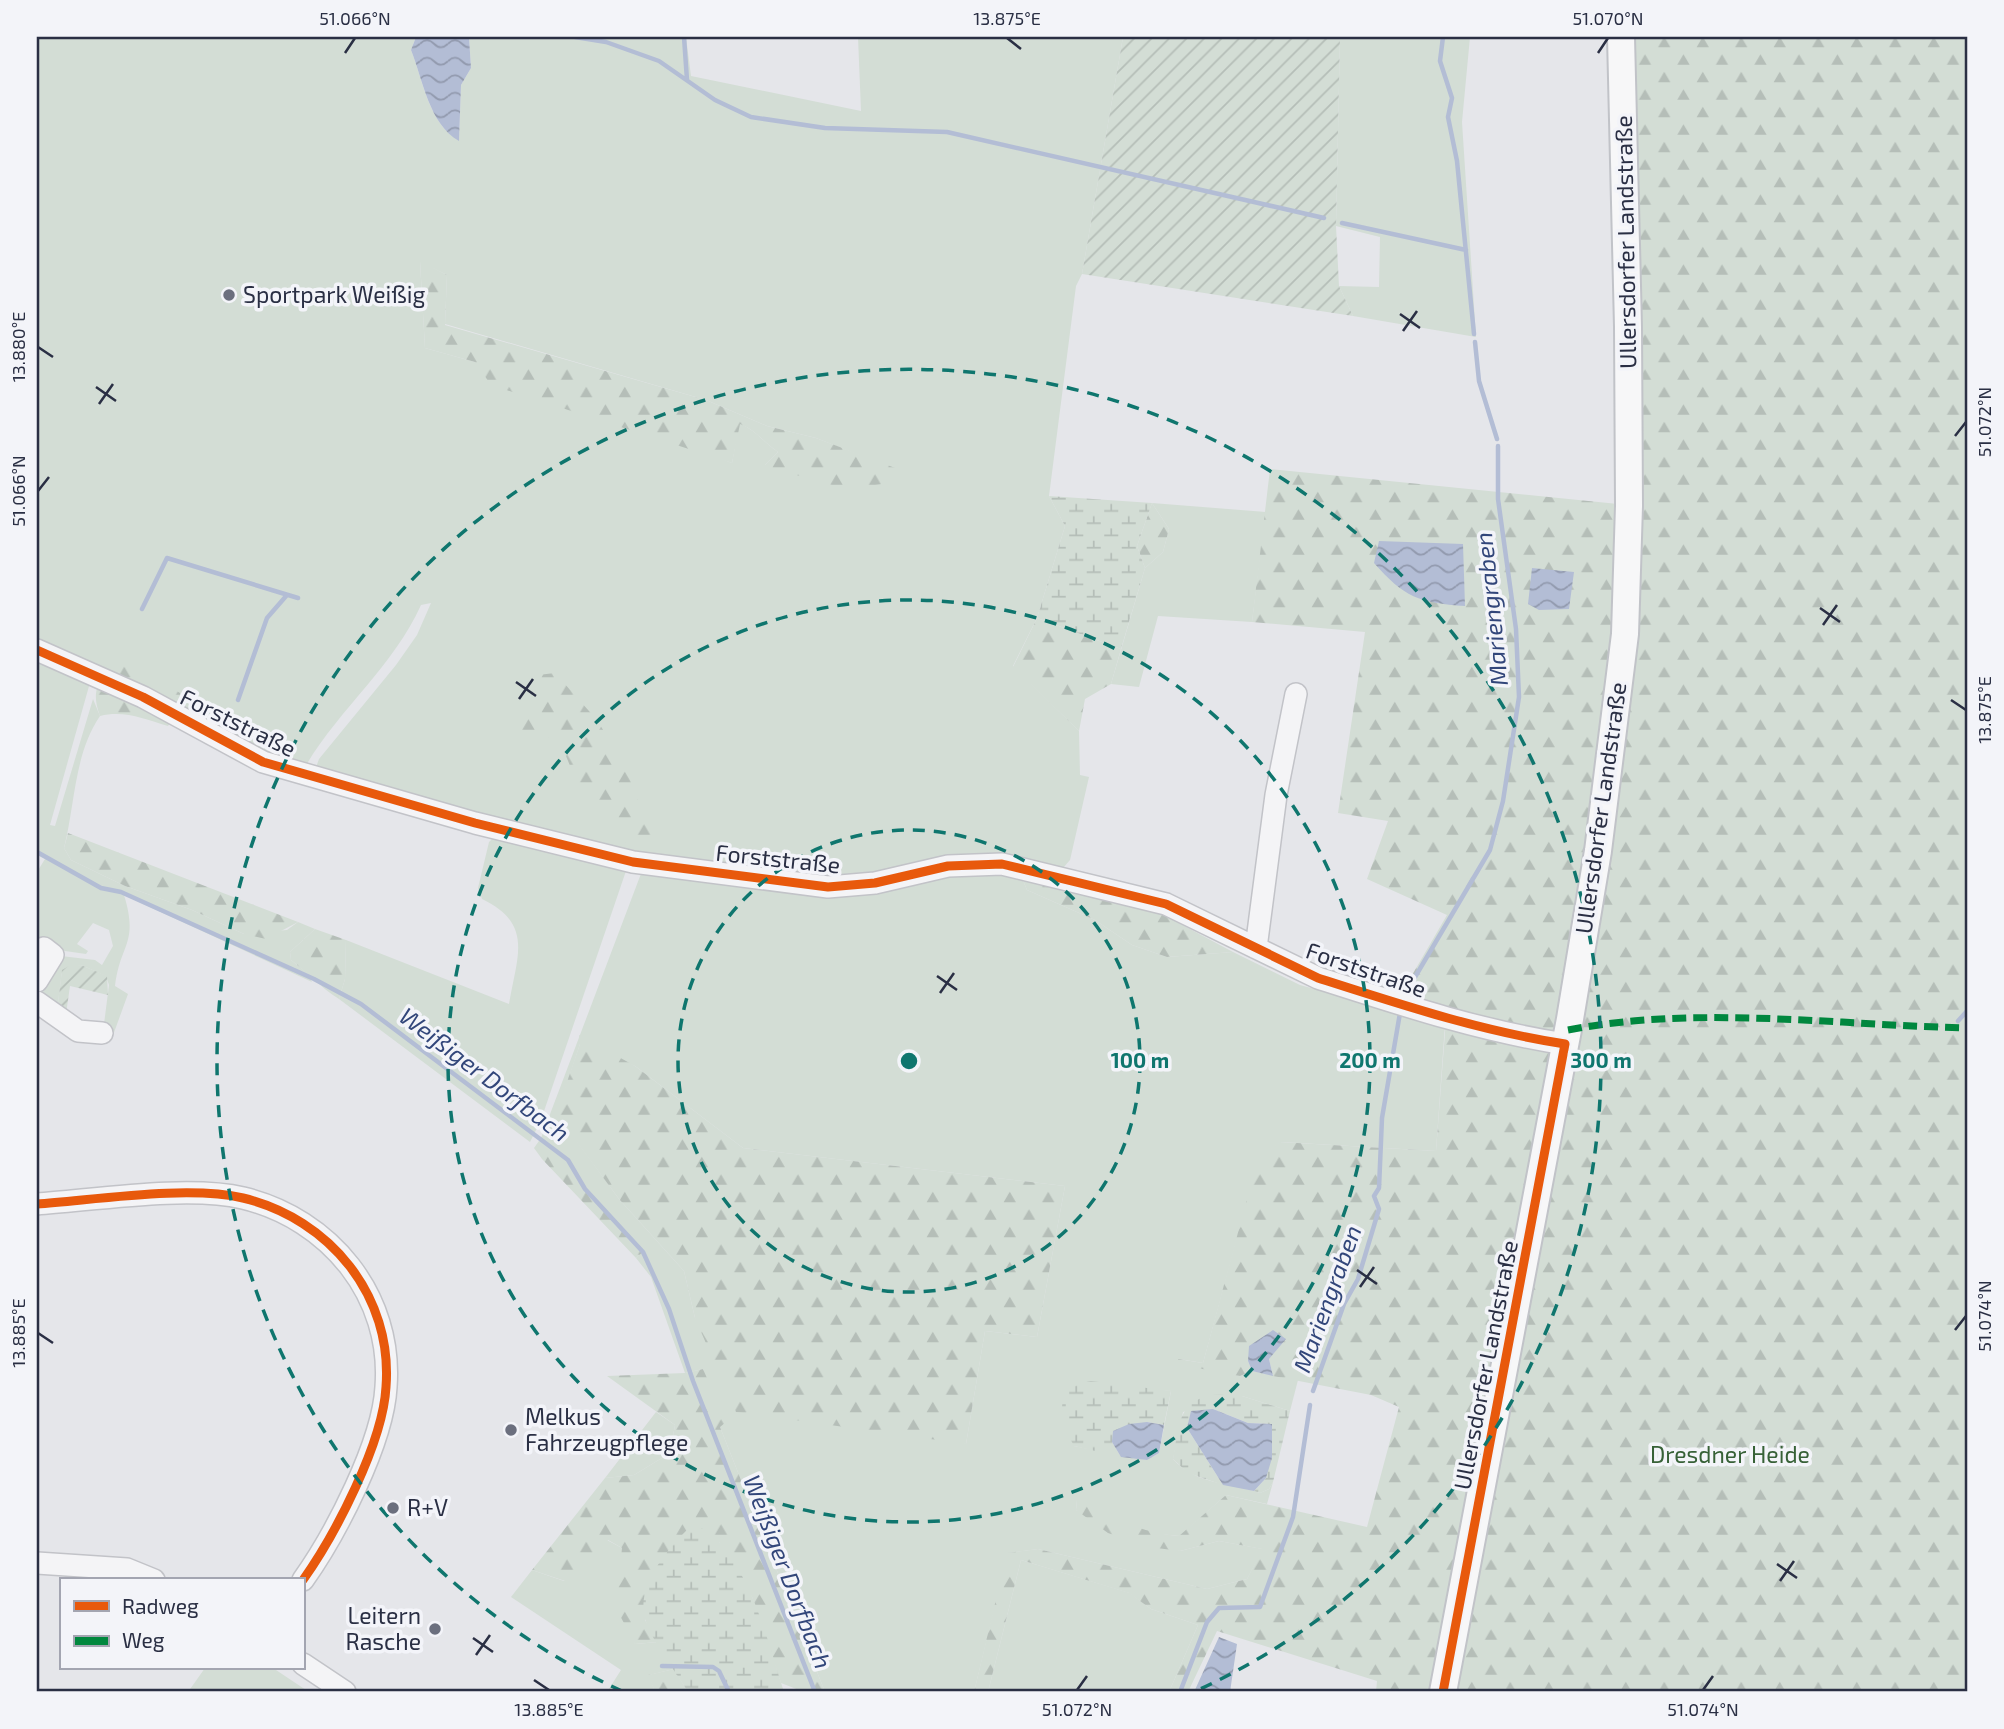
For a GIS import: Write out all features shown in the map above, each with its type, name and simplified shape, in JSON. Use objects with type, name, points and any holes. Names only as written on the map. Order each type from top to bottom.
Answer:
[{"type":"main road","name":"Ullersdorfer Landstraße","points":[[1443,1692],[1598,851],[1625,634],[1629,506],[1628,327],[1621,37]]},
{"type":"street","name":"Forststraße","points":[[37,650],[143,697],[263,762],[449,816],[633,862],[828,887],[875,883],[948,866],[1002,864],[1166,904],[1318,978],[1446,1019],[1564,1044]]},
{"type":"street","points":[[1256,948],[1276,795],[1296,694]]},
{"type":"street","points":[[37,981],[54,955],[44,948]]},
{"type":"street","points":[[37,1002],[90,1036]]},
{"type":"street","points":[[37,1204],[171,1195],[240,1197],[263,1204],[310,1226],[352,1267],[364,1285],[381,1326],[386,1389],[365,1462],[321,1555],[304,1579]]},
{"type":"street","points":[[37,1563],[127,1569],[150,1578]]},
{"type":"street","points":[[304,1665],[345,1692]]},
{"type":"green space","points":[[37,37],[416,37],[411,50],[428,101],[441,124],[459,140],[461,85],[471,68],[469,37],[686,37],[691,76],[861,111],[858,37],[1123,37],[1082,274],[1076,286],[1049,496],[1065,526],[1037,618],[1013,666],[1079,731],[1080,775],[1089,777],[1070,860],[1063,868],[828,880],[633,855],[315,770],[319,759],[396,665],[417,635],[431,603],[421,605],[396,648],[305,767],[283,763],[106,672],[37,643]],"holes":[[[420,262],[447,275],[445,324],[706,400],[767,426],[816,438],[910,475],[765,465],[778,452],[739,423],[732,463],[475,362],[425,348]]]},
{"type":"green space","points":[[1123,37],[1340,37],[1336,226],[1339,286],[1353,316],[1082,274]]},
{"type":"green space","points":[[1340,37],[1470,37],[1462,122],[1476,337],[1353,316],[1339,286],[1379,287],[1380,237],[1336,226]]},
{"type":"green space","name":"Dresdner Heide","points":[[1628,37],[1967,37],[1967,1692],[1376,1692],[1377,1681],[1217,1631],[1188,1692],[1169,1692],[1198,1625],[1151,1609],[1129,1593],[1021,1560],[988,1692],[974,1692],[1007,1553],[1038,1549],[1207,1589],[1247,1579],[1262,1549],[1219,1541],[1180,1551],[1149,1547],[1108,1533],[1076,1510],[1077,1499],[1126,1524],[1179,1536],[1226,1495],[1367,1527],[1399,1407],[1371,1395],[1273,1376],[1269,1359],[1248,1361],[1252,1371],[1240,1376],[1181,1365],[1178,1359],[1203,1363],[1258,1158],[1280,1142],[1436,1151],[1446,1019],[1401,994],[1447,915],[1367,879],[1388,821],[1338,813],[1365,632],[1252,622],[1270,469],[1628,505]]},
{"type":"green space","points":[[420,261],[447,275],[445,325],[706,400],[767,426],[816,438],[911,474],[904,481],[846,489],[764,466],[778,452],[740,424],[732,463],[491,385],[475,362],[425,348]]},
{"type":"green space","points":[[1049,496],[1152,503],[1137,546],[1145,568],[1121,649],[1037,618],[1065,526]]},
{"type":"green space","points":[[1152,503],[1266,512],[1252,622],[1158,616],[1139,687],[1111,684],[1145,568],[1163,552],[1169,529]]},
{"type":"green space","points":[[1152,503],[1169,529],[1163,552],[1145,568],[1137,546]]},
{"type":"green space","points":[[1037,618],[1121,649],[1111,684],[1085,699],[1079,731],[1013,667]]},
{"type":"green space","points":[[37,656],[91,679],[50,825],[55,826],[93,699],[100,716],[85,747],[76,780],[64,848],[71,860],[125,886],[192,910],[244,934],[287,930],[298,922],[315,929],[290,952],[291,960],[306,972],[312,982],[124,895],[130,924],[115,986],[128,994],[112,1038],[103,1043],[108,1024],[104,1024],[109,985],[106,976],[81,965],[62,971],[57,1011],[41,999],[42,986],[61,956],[95,960],[102,965],[113,946],[109,930],[93,923],[77,944],[88,951],[86,954],[37,947],[37,872],[45,859],[37,855]]},
{"type":"green space","points":[[123,658],[180,693],[180,708],[168,726],[126,715],[100,716],[96,697],[99,683]]},
{"type":"green space","points":[[555,673],[597,720],[624,764],[653,839],[640,848],[629,846],[579,788],[564,751],[545,734],[512,734],[508,723],[529,702],[538,675]]},
{"type":"green space","points":[[68,833],[298,922],[266,939],[244,934],[192,910],[125,886],[71,860],[64,848]]},
{"type":"green space","points":[[496,835],[627,868],[541,1120],[530,1142],[339,999],[345,979],[346,940],[509,1004],[518,956],[516,931],[509,919],[482,899],[478,888],[489,842]]},
{"type":"green space","points":[[642,871],[834,897],[951,874],[1001,873],[1022,878],[1027,890],[1095,920],[1132,945],[1167,957],[1233,952],[1300,985],[1445,1025],[1436,1151],[1281,1142],[1259,1158],[1203,1363],[1179,1359],[1240,1376],[1252,1371],[1298,1380],[1290,1411],[1242,1396],[1183,1412],[1173,1459],[1192,1474],[1202,1478],[1260,1493],[1269,1489],[1273,1482],[1267,1504],[1226,1495],[1180,1536],[1148,1533],[1114,1520],[1077,1500],[1076,1510],[1180,1551],[1219,1541],[1263,1549],[1247,1579],[1207,1589],[1038,1549],[1008,1553],[974,1692],[825,1692],[720,1427],[703,1369],[685,1373],[651,1277],[636,1258],[643,1251],[585,1189],[568,1160],[541,1138]],"holes":[[[580,1044],[635,1066],[743,1148],[1065,1186],[1037,1337],[985,1331],[966,1444],[695,1318],[684,1271],[619,1199],[557,1114]],[[1150,1390],[1171,1391],[1159,1453],[1147,1460],[1074,1446]]]},
{"type":"green space","points":[[1022,878],[1158,912],[1233,952],[1167,957],[1132,945],[1095,920],[1027,890]]},
{"type":"green space","points":[[315,929],[346,940],[345,979],[339,999],[291,960],[290,952]]},
{"type":"green space","points":[[81,965],[107,976],[108,995],[70,986],[66,1014],[57,1011],[62,970]]},
{"type":"green space","points":[[579,1035],[635,1066],[743,1148],[1065,1186],[1037,1337],[985,1331],[966,1444],[736,1412],[695,1318],[684,1271],[619,1199],[556,1114],[580,1044]]},
{"type":"green space","points":[[541,1138],[568,1160],[585,1189],[643,1252],[636,1258],[542,1159],[534,1148]]},
{"type":"green space","points":[[703,1369],[726,1422],[720,1427],[825,1692],[804,1692],[781,1683],[752,1597],[719,1542],[645,1620],[658,1642],[635,1644],[616,1608],[622,1548],[608,1540],[590,1567],[565,1581],[532,1570],[605,1478],[634,1475],[670,1453],[675,1425],[607,1376],[685,1373]]},
{"type":"green space","points":[[1091,1381],[1171,1391],[1164,1425],[1147,1422],[1112,1442],[1121,1457],[1074,1446],[1065,1426],[1062,1406],[1064,1397],[1078,1384]]},
{"type":"green space","points":[[1219,1394],[1242,1396],[1290,1411],[1269,1489],[1260,1493],[1254,1491],[1266,1478],[1272,1424],[1248,1423],[1213,1409],[1187,1428],[1223,1485],[1188,1473],[1173,1459],[1180,1424],[1188,1407],[1195,1401]]},
{"type":"green space","points":[[656,1412],[675,1425],[670,1453],[634,1475],[605,1478]]},
{"type":"green space","points":[[694,1523],[720,1543],[743,1577],[759,1615],[784,1692],[688,1692],[655,1640],[646,1622],[643,1608],[649,1581],[665,1555]]},
{"type":"green space","points":[[607,1540],[622,1548],[622,1568],[635,1644],[658,1642],[674,1669],[649,1675],[655,1692],[607,1692],[621,1670],[511,1597],[532,1570],[564,1581]]},
{"type":"green space","points":[[1021,1560],[1130,1593],[1151,1609],[1198,1625],[1169,1692],[988,1692]]},
{"type":"green space","points":[[674,1669],[688,1692],[655,1692],[648,1675]]},
{"type":"green space","points":[[204,1670],[276,1670],[309,1692],[188,1692]]},
{"type":"water","points":[[416,37],[469,37],[471,68],[461,85],[459,141],[441,124],[428,100],[411,50]]},
{"type":"water","points":[[1379,541],[1463,544],[1465,606],[1424,600],[1394,584],[1374,563]]},
{"type":"water","points":[[1532,568],[1574,572],[1569,609],[1539,610],[1528,604]]},
{"type":"water","points":[[1273,1330],[1286,1339],[1269,1359],[1273,1376],[1252,1371],[1248,1361],[1249,1346]]},
{"type":"water","points":[[1213,1409],[1248,1423],[1272,1424],[1272,1458],[1266,1478],[1254,1491],[1223,1485],[1187,1428],[1191,1411]]},
{"type":"water","points":[[1147,1422],[1164,1425],[1159,1453],[1147,1460],[1121,1457],[1112,1442],[1113,1431],[1129,1424]]},
{"type":"water","points":[[1219,1637],[1237,1644],[1230,1692],[1194,1692]]},
{"type":"waterway","points":[[575,37],[606,42],[659,61],[715,100],[751,117],[825,128],[947,132],[1324,218]]},
{"type":"waterway","points":[[684,37],[687,80]]},
{"type":"waterway","name":"Mariengraben","points":[[1443,37],[1440,61],[1452,98],[1448,117],[1457,161],[1474,334]]},
{"type":"waterway","points":[[1342,223],[1466,250]]},
{"type":"waterway","points":[[1475,342],[1479,381],[1497,439]]},
{"type":"waterway","name":"Mariengraben","points":[[1405,994],[1490,850],[1503,801],[1519,697],[1516,629],[1498,499],[1498,446]]},
{"type":"waterway","points":[[142,609],[167,558],[298,598]]},
{"type":"waterway","points":[[238,700],[267,618],[287,595]]},
{"type":"waterway","name":"Weißiger Dorfbach","points":[[37,852],[101,888],[121,892],[314,979],[361,1004],[568,1160],[585,1189],[643,1252],[669,1309],[693,1381],[815,1692]]},
{"type":"waterway","points":[[1958,1021],[1967,1011]]},
{"type":"waterway","name":"Mariengraben","points":[[1313,1391],[1344,1304],[1358,1279],[1379,1209],[1374,1196],[1379,1188],[1382,1118],[1400,1013]]},
{"type":"waterway","name":"Mariengraben","points":[[1180,1692],[1207,1622],[1219,1608],[1260,1607],[1293,1517],[1310,1405]]},
{"type":"waterway","points":[[662,1666],[713,1667],[719,1671],[729,1692]]},
{"type":"marked path","points":[[1568,1030],[1617,1023],[1717,1018],[1967,1028]]},
{"type":"cycle path","points":[[37,650],[143,697],[263,762],[475,823],[633,862],[828,887],[875,883],[948,866],[1002,864],[1166,904],[1318,978],[1348,988],[1471,1024],[1565,1044],[1443,1692]]},
{"type":"cycle path","points":[[37,1204],[169,1193],[221,1194],[243,1198],[274,1208],[303,1224],[328,1243],[350,1266],[367,1293],[379,1322],[385,1354],[386,1387],[383,1410],[367,1461],[343,1514],[304,1579]]},
{"type":"place","name":"Sportpark Weißig","points":[[229,295]]},
{"type":"place","name":"Melkus Fahrzeugpflege","points":[[511,1430]]},
{"type":"place","name":"R+V","points":[[393,1508]]},
{"type":"place","name":"Leitern Rasche","points":[[435,1629]]}]
